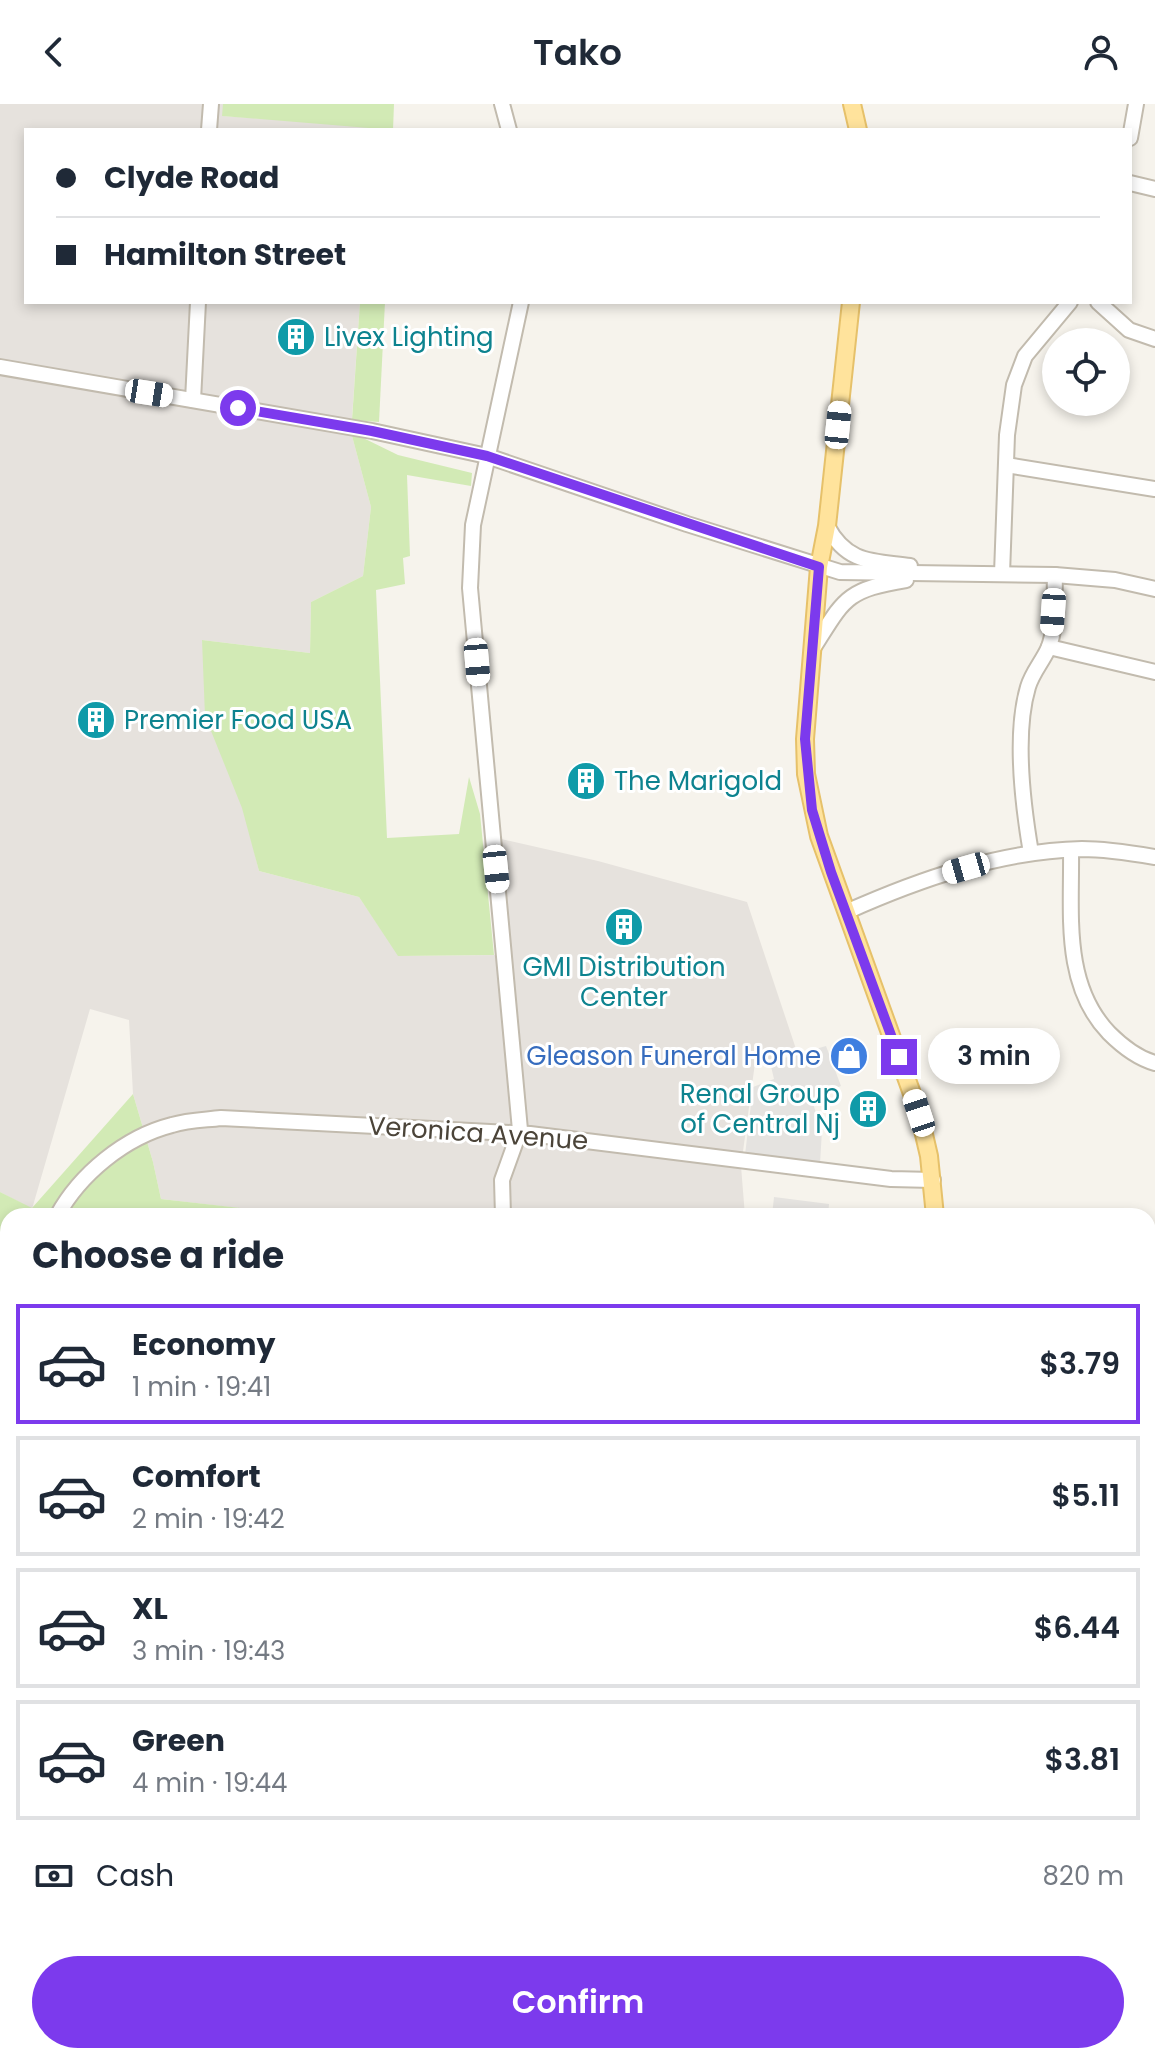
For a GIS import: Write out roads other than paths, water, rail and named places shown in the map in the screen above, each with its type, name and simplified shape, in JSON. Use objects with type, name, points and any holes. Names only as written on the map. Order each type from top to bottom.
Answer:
[{"type":"main road","points":[[852,104],[858,128]]},
{"type":"main road","points":[[851,304],[827,526],[819,567],[805,739],[806,774],[819,836],[915,1102],[933,1180],[935,1208]]},
{"type":"street","points":[[209,128],[211,104]]},
{"type":"street","points":[[502,104],[508,128]]},
{"type":"street","points":[[1132,128],[1136,104]]},
{"type":"street","points":[[1132,183],[1155,189]]},
{"type":"street","points":[[193,400],[198,304]]},
{"type":"street","points":[[503,1208],[502,1180],[520,1134],[470,588],[471,543],[521,304]]},
{"type":"street","points":[[1002,574],[1006,465],[1014,385],[1025,356],[1068,304]]},
{"type":"street","points":[[1100,304],[1129,330],[1155,339]]},
{"type":"street","points":[[0,367],[372,431],[487,456],[819,567],[861,574],[1055,575],[1115,580],[1155,589]]},
{"type":"street","points":[[1006,465],[1155,489]]},
{"type":"street","points":[[827,526],[843,549],[858,558],[954,573]]},
{"type":"street","points":[[812,650],[838,607],[852,594],[873,586],[954,573]]},
{"type":"street","points":[[1031,853],[1023,793],[1025,703],[1033,675],[1049,647],[1055,575]]},
{"type":"street","points":[[1049,647],[1155,672]]},
{"type":"street","points":[[1071,850],[1074,964],[1078,985],[1090,1009],[1111,1035],[1134,1054],[1155,1063]]},
{"type":"street","points":[[846,912],[946,873],[1031,853],[1071,850],[1155,857]]},
{"type":"street","name":"Veronica Avenue","points":[[63,1208],[84,1178],[115,1153],[152,1131],[189,1121],[221,1118],[520,1134],[891,1179],[933,1180]]},
{"type":"place","name":"Livex Lighting","points":[[296,337]]},
{"type":"place","name":"Premier Food USA","points":[[96,720]]},
{"type":"place","name":"The Marigold","points":[[586,781]]},
{"type":"place","name":"GMI Distribution Center","points":[[624,927]]},
{"type":"place","name":"Gleason Funeral Home","points":[[849,1056]]},
{"type":"place","name":"Renal Group of Central Nj","points":[[868,1109]]}]
